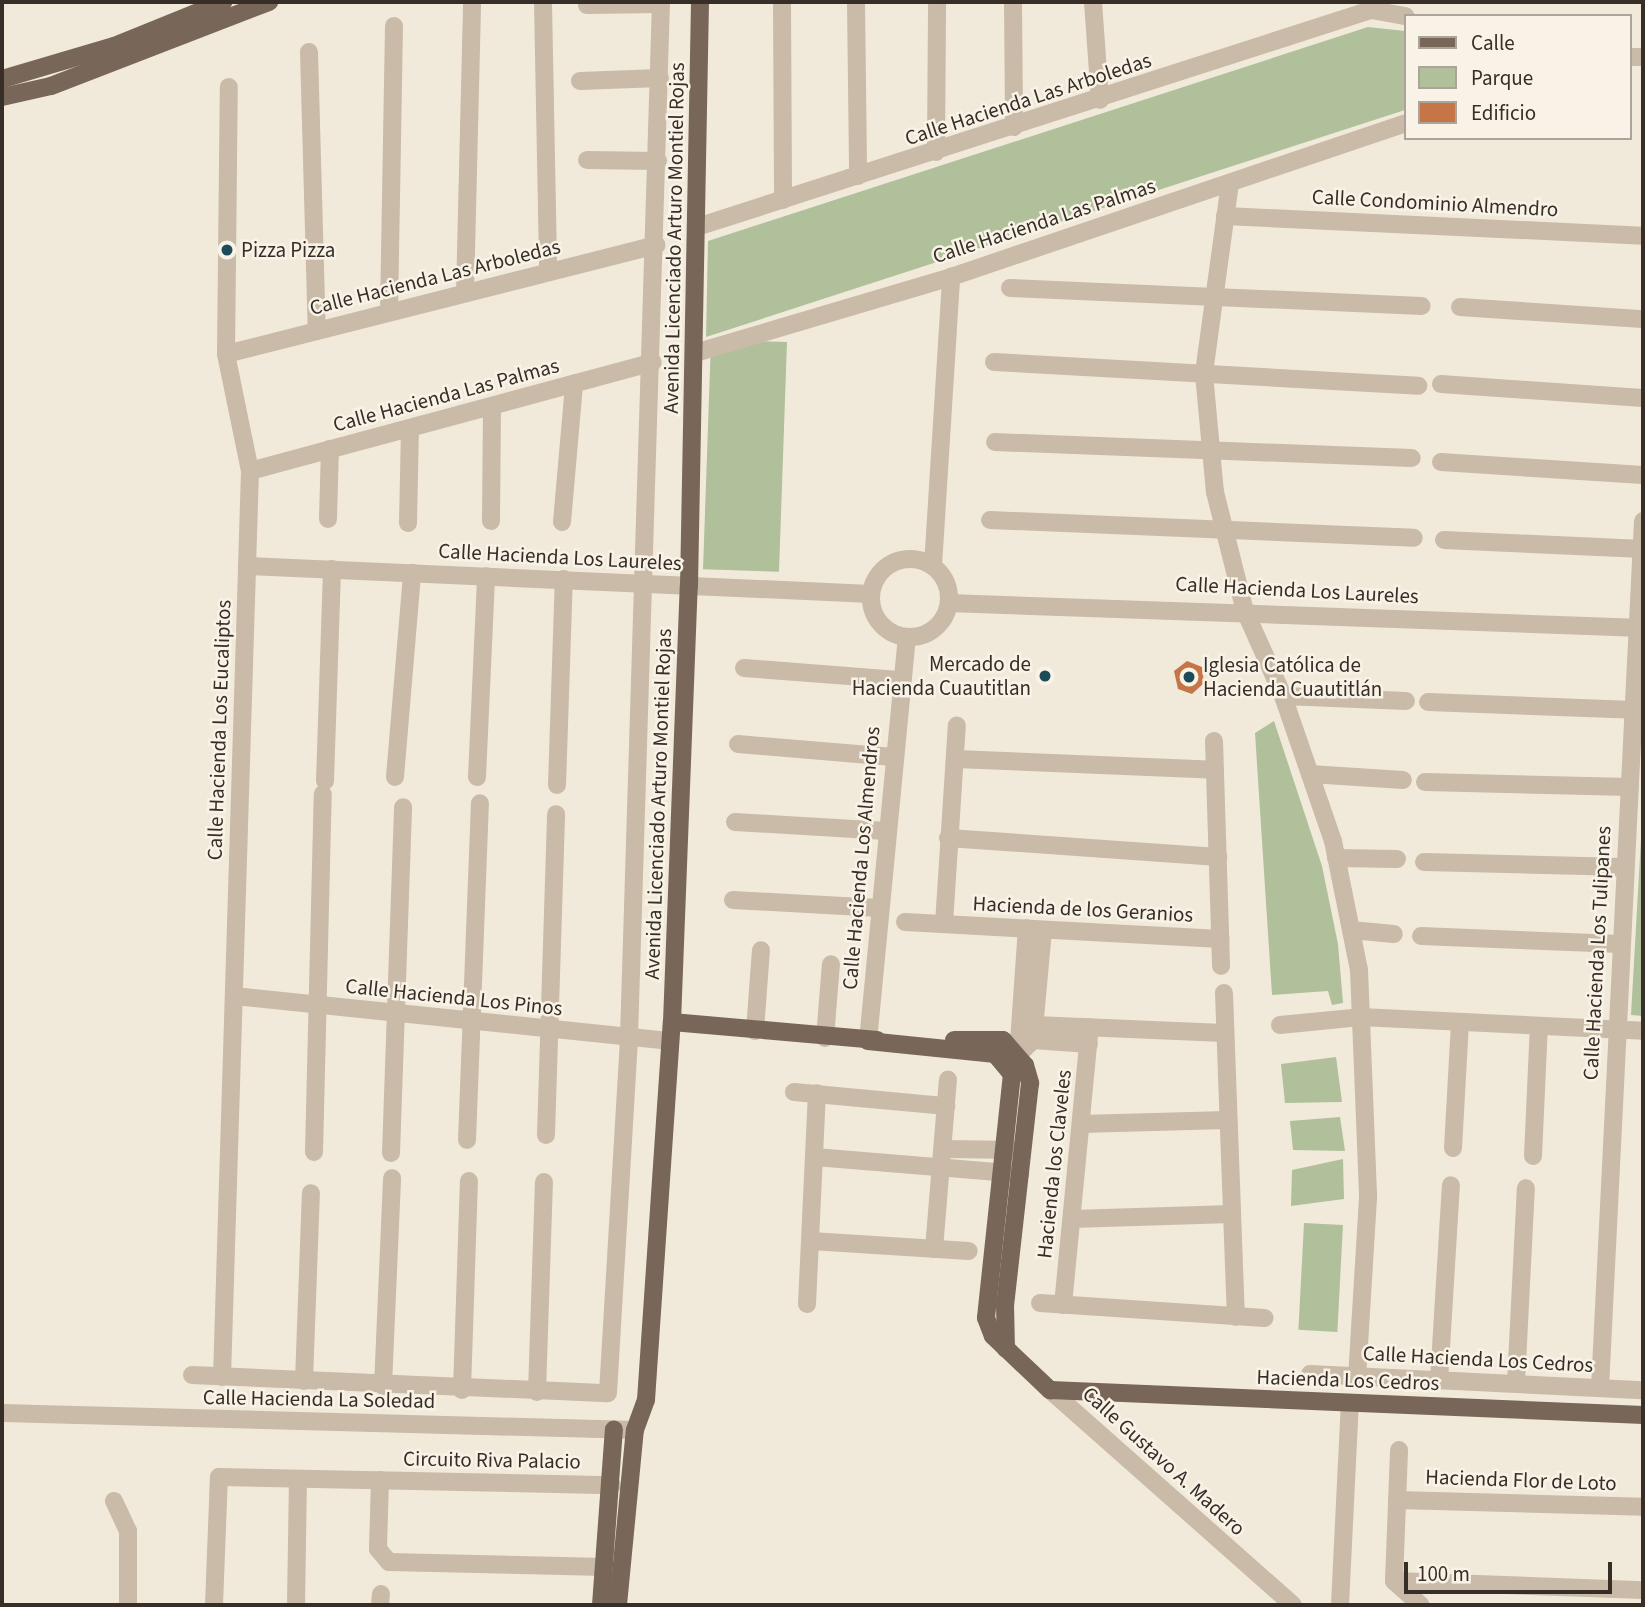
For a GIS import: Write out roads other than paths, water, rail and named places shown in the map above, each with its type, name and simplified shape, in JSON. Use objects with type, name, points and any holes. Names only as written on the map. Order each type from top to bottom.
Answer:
[{"type":"main road","points":[[2,79],[102,50],[223,2]]},
{"type":"main road","points":[[2,97],[51,86],[269,2]]},
{"type":"main road","name":"Avenida Licenciado Arturo Montiel Rojas","points":[[618,1605],[635,1430],[646,1400],[671,1022],[689,586],[700,2]]},
{"type":"main road","points":[[671,1022],[995,1054],[1013,1061],[1030,1083],[1005,1306],[1006,1349]]},
{"type":"main road","name":"Calle Gustavo A. Madero","points":[[1013,1061],[1013,1085],[1000,1174],[986,1318],[989,1330],[1050,1390]]},
{"type":"main road","name":"Hacienda Los Cedros","points":[[1050,1390],[1643,1415]]},
{"type":"main road","points":[[601,1605],[612,1485],[614,1429]]},
{"type":"street","points":[[466,293],[472,2]]},
{"type":"street","points":[[543,2],[548,272]]},
{"type":"street","points":[[782,2],[783,200]]},
{"type":"street","points":[[856,2],[858,176]]},
{"type":"street","points":[[936,152],[937,2]]},
{"type":"street","points":[[1013,2],[1014,127]]},
{"type":"street","points":[[1093,2],[1100,100]]},
{"type":"street","points":[[587,5],[661,3]]},
{"type":"street","name":"Avenida Licenciado Arturo Montiel Rojas","points":[[537,1392],[608,1393],[629,1037],[647,583],[661,3]]},
{"type":"street","name":"Calle Hacienda Las Arboledas","points":[[697,227],[1100,100],[1371,9],[1404,16]]},
{"type":"street","points":[[389,312],[394,26]]},
{"type":"street","points":[[309,52],[317,331]]},
{"type":"street","points":[[580,81],[660,78]]},
{"type":"street","name":"Calle Hacienda Los Eucaliptos","points":[[222,1377],[250,471],[226,354],[229,87]]},
{"type":"street","name":"Calle Hacienda Las Palmas","points":[[695,353],[951,277],[1404,123]]},
{"type":"street","points":[[587,160],[658,161]]},
{"type":"street","points":[[1230,183],[1204,374],[1210,450],[1224,534],[1245,611],[1283,696],[1310,774],[1336,858],[1351,930],[1361,1017],[1368,1198],[1357,1376]]},
{"type":"street","name":"Calle Condominio Almendro","points":[[1224,216],[1643,236]]},
{"type":"street","name":"Calle Hacienda Las Arboledas","points":[[226,354],[656,245]]},
{"type":"street","points":[[933,566],[951,277]]},
{"type":"street","points":[[1010,288],[1213,293],[1422,306]]},
{"type":"street","points":[[1460,307],[1643,319]]},
{"type":"street","name":"Calle Hacienda Las Palmas","points":[[250,471],[653,362]]},
{"type":"street","points":[[994,362],[1418,386]]},
{"type":"street","points":[[562,522],[573,384]]},
{"type":"street","points":[[1441,384],[1643,398]]},
{"type":"street","points":[[491,521],[492,406]]},
{"type":"street","points":[[408,523],[410,428]]},
{"type":"street","points":[[995,442],[1412,458]]},
{"type":"street","points":[[328,519],[330,449]]},
{"type":"street","points":[[1441,462],[1643,475]]},
{"type":"street","points":[[990,520],[1224,534],[1414,538]]},
{"type":"street","name":"Calle Hacienda Los Tulipanes","points":[[1600,1388],[1615,1030],[1640,628],[1643,521]]},
{"type":"street","points":[[1444,540],[1642,549]]},
{"type":"street","points":[[911,558],[933,566],[946,582],[949,603],[939,625],[906,638],[880,624],[870,594],[888,565],[911,558]]},
{"type":"street","name":"Calle Hacienda Los Laureles","points":[[247,566],[870,594]]},
{"type":"street","points":[[314,1152],[315,1005],[332,569]]},
{"type":"street","points":[[396,777],[412,573]]},
{"type":"street","points":[[477,777],[486,576]]},
{"type":"street","points":[[557,785],[564,579]]},
{"type":"street","name":"Calle Hacienda Los Laureles","points":[[949,603],[1245,611],[1640,628]]},
{"type":"street","name":"Calle Hacienda Los Almendros","points":[[868,1041],[899,680],[906,638]]},
{"type":"street","points":[[744,668],[899,680]]},
{"type":"street","points":[[1283,696],[1406,701]]},
{"type":"street","points":[[1428,702],[1633,710]]},
{"type":"street","name":"Hacienda de los Geranios","points":[[944,924],[957,725]]},
{"type":"street","name":"Hacienda de los Geranios","points":[[1214,741],[1221,966]]},
{"type":"street","points":[[738,744],[893,757]]},
{"type":"street","points":[[956,759],[1214,770]]},
{"type":"street","points":[[1310,774],[1403,780]]},
{"type":"street","points":[[1425,782],[1630,788]]},
{"type":"street","points":[[467,1140],[480,803]]},
{"type":"street","points":[[391,1153],[393,1013],[403,807]]},
{"type":"street","points":[[546,1135],[556,814]]},
{"type":"street","points":[[735,822],[887,831]]},
{"type":"street","points":[[948,838],[1218,857]]},
{"type":"street","points":[[1336,858],[1397,859]]},
{"type":"street","points":[[1424,862],[1624,867]]},
{"type":"street","points":[[733,900],[880,908]]},
{"type":"street","name":"Hacienda de los Geranios","points":[[905,922],[1221,939]]},
{"type":"street","points":[[1013,1061],[1034,1032],[1030,1000],[1035,929]]},
{"type":"street","points":[[1351,930],[1394,934]]},
{"type":"street","points":[[1421,936],[1620,944]]},
{"type":"street","points":[[755,1031],[761,950]]},
{"type":"street","points":[[825,1038],[831,964]]},
{"type":"street","points":[[1224,993],[1236,1317]]},
{"type":"street","name":"Calle Hacienda Los Pinos","points":[[234,996],[550,1031],[669,1041]]},
{"type":"street","points":[[1013,1061],[1030,1000]]},
{"type":"street","points":[[1280,1025],[1361,1017],[1643,1031]]},
{"type":"street","points":[[1453,1148],[1460,1022]]},
{"type":"street","points":[[1533,1156],[1539,1026]]},
{"type":"street","points":[[1034,1032],[1090,1036],[1224,1033]]},
{"type":"street","name":"Hacienda los Claveles","points":[[1063,1305],[1090,1036]]},
{"type":"street","points":[[934,1249],[948,1080]]},
{"type":"street","points":[[794,1092],[946,1106]]},
{"type":"street","points":[[807,1304],[817,1093]]},
{"type":"street","points":[[1081,1124],[1227,1120]]},
{"type":"street","points":[[943,1149],[1022,1150]]},
{"type":"street","points":[[815,1157],[941,1171],[1020,1174]]},
{"type":"street","points":[[383,1386],[392,1178]]},
{"type":"street","points":[[462,1390],[469,1181]]},
{"type":"street","points":[[192,1376],[537,1392],[544,1182]]},
{"type":"street","points":[[1439,1380],[1451,1185]]},
{"type":"street","points":[[1516,1383],[1526,1188]]},
{"type":"street","points":[[304,1381],[311,1193]]},
{"type":"street","points":[[1072,1219],[1232,1214]]},
{"type":"street","points":[[811,1241],[969,1251]]},
{"type":"street","points":[[1040,1303],[1264,1318]]},
{"type":"street","name":"Calle Hacienda Los Cedros","points":[[1310,1374],[1643,1390]]},
{"type":"street","name":"Calle Gustavo A. Madero","points":[[1050,1390],[1293,1605]]},
{"type":"street","points":[[1340,1605],[1350,1403]]},
{"type":"street","name":"Calle Hacienda La Soledad","points":[[2,1413],[635,1430]]},
{"type":"street","points":[[1394,1581],[1399,1451]]},
{"type":"street","points":[[214,1605],[219,1477],[380,1480]]},
{"type":"street","points":[[296,1605],[298,1479]]},
{"type":"street","name":"Circuito Riva Palacio","points":[[605,1567],[389,1562],[378,1549],[380,1480],[612,1485]]},
{"type":"street","name":"Hacienda Flor de Loto","points":[[1397,1500],[1643,1507]]},
{"type":"street","points":[[114,1501],[128,1531],[128,1605]]},
{"type":"street","points":[[1394,1581],[1643,1590]]},
{"type":"street","points":[[1394,1581],[1421,1605]]},
{"type":"place","name":"Pizza Pizza","points":[[227,250]]},
{"type":"place","name":"Mercado de Hacienda Cuautitlan","points":[[1045,676]]},
{"type":"place","name":"Iglesia Católica de Hacienda Cuautitlán","points":[[1189,677]]}]
